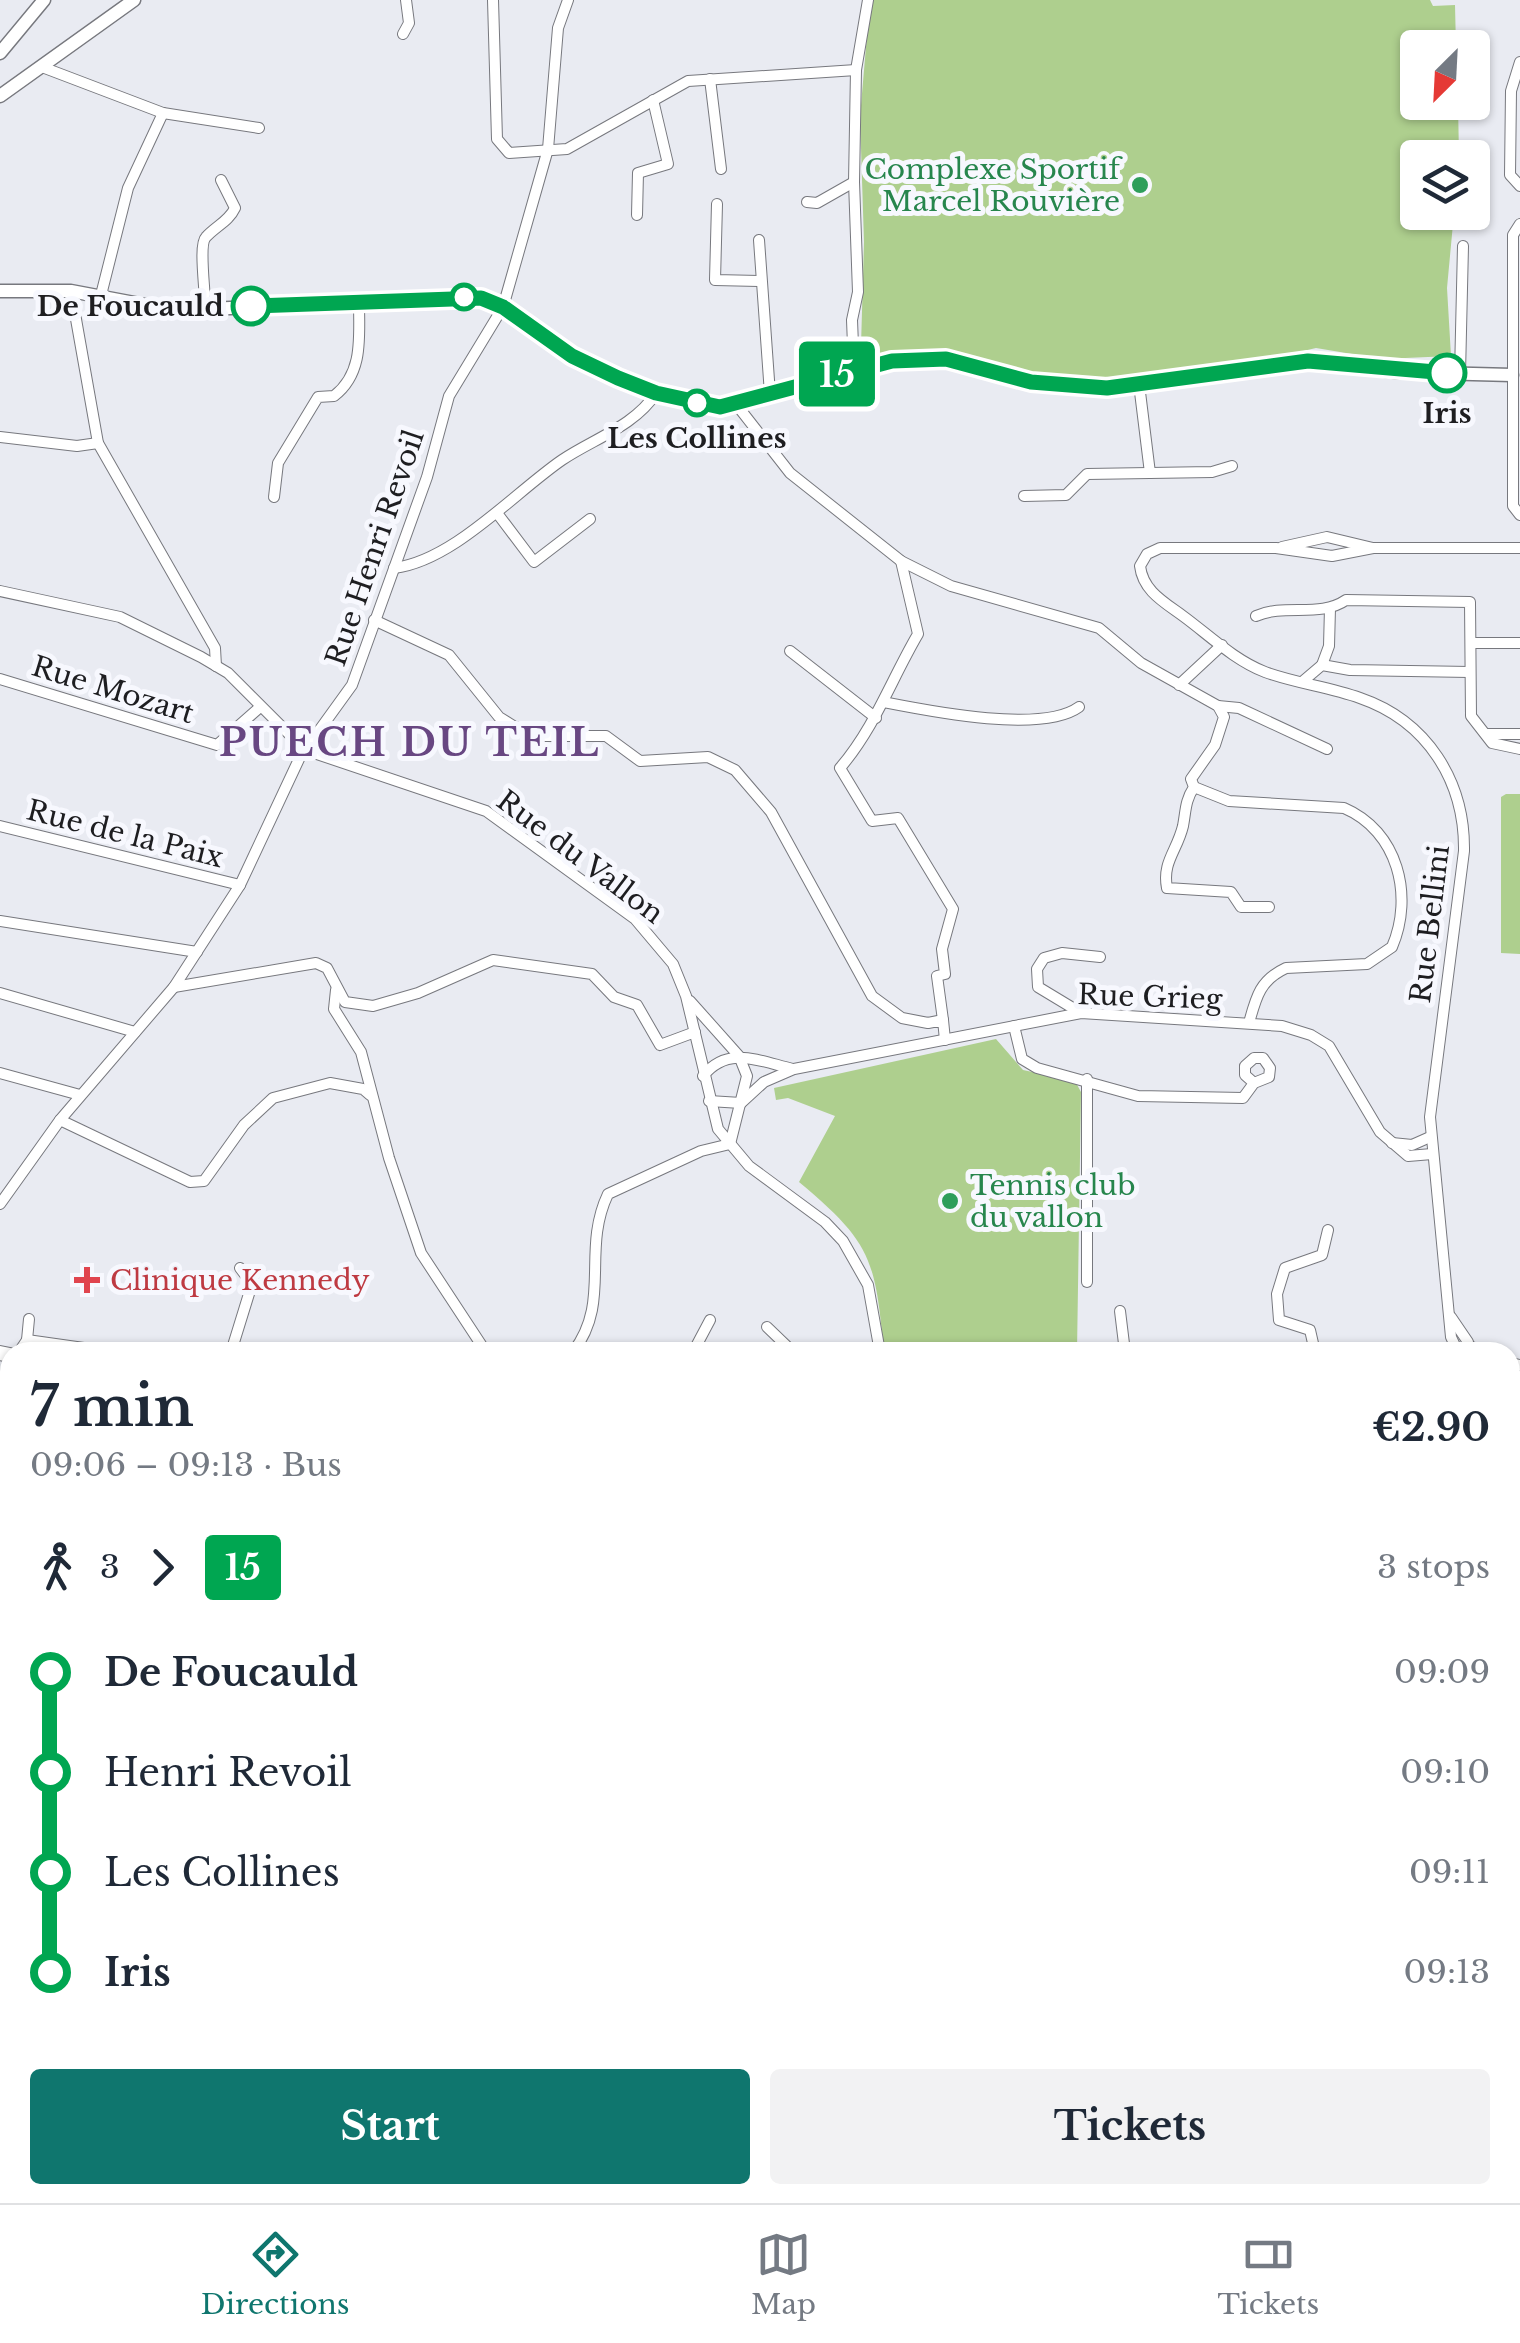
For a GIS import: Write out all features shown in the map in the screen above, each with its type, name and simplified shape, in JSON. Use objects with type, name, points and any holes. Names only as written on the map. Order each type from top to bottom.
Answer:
[{"type":"street","points":[[0,53],[44,0]]},
{"type":"street","points":[[0,96],[134,0]]},
{"type":"street","points":[[404,34],[408,23],[406,0]]},
{"type":"street","points":[[492,0],[497,138],[509,152],[568,149],[688,81],[856,70]]},
{"type":"street","name":"Rue Henri Revoil","points":[[0,1204],[80,1095],[174,987],[240,885],[305,750],[352,686],[449,396],[503,307],[547,152],[558,28],[568,0]]},
{"type":"street","points":[[854,370],[852,320],[858,292],[854,182],[856,70],[868,0]]},
{"type":"street","points":[[1520,62],[1511,91],[1510,174],[1520,186]]},
{"type":"street","points":[[42,67],[163,113],[260,128]]},
{"type":"street","points":[[710,79],[721,169]]},
{"type":"street","points":[[637,215],[638,173],[668,164],[654,100]]},
{"type":"street","points":[[102,295],[128,188],[163,113]]},
{"type":"street","points":[[205,309],[202,239],[235,208],[222,180]]},
{"type":"street","points":[[806,202],[817,203],[854,182]]},
{"type":"street","points":[[717,204],[716,280],[759,281]]},
{"type":"street","points":[[1520,224],[1513,235],[1516,337],[1512,375],[1516,401],[1514,506],[1520,515]]},
{"type":"street","points":[[759,240],[770,394]]},
{"type":"street","points":[[1460,374],[1463,246]]},
{"type":"street","points":[[0,291],[70,291],[205,309],[455,296],[481,298],[503,307],[572,356],[656,393],[720,407],[892,361],[946,359],[1056,385],[1107,388],[1308,361],[1396,372],[1512,375]]},
{"type":"street","points":[[70,291],[98,443],[215,648],[216,666]]},
{"type":"street","points":[[274,497],[278,463],[318,398],[334,396],[349,379],[359,351],[359,302]]},
{"type":"street","points":[[1139,384],[1150,473]]},
{"type":"street","points":[[394,568],[413,566],[497,513],[562,460],[640,414],[656,393]]},
{"type":"street","points":[[736,404],[790,473],[901,561],[951,586],[1099,628],[1142,663],[1218,706],[1239,708],[1327,748]]},
{"type":"street","points":[[0,436],[77,446],[98,443]]},
{"type":"street","points":[[1024,496],[1066,495],[1087,474],[1212,472],[1232,466]]},
{"type":"street","points":[[497,513],[534,562],[590,519]]},
{"type":"street","points":[[1276,548],[1327,537],[1373,548]]},
{"type":"street","name":"Rue Bellini","points":[[1276,548],[1160,548],[1147,554],[1140,566],[1150,592],[1244,662],[1360,698],[1395,714],[1439,757],[1456,793],[1464,850],[1430,1137],[1450,1316],[1459,1342]]},
{"type":"street","points":[[1276,548],[1332,556],[1373,548],[1520,548]]},
{"type":"street","points":[[901,561],[918,634],[885,689],[876,718],[840,768],[872,821],[898,818],[953,909],[942,949],[945,974],[936,976],[945,1040]]},
{"type":"street","points":[[0,591],[120,617],[216,666],[305,750]]},
{"type":"street","points":[[1256,616],[1271,609],[1330,608],[1346,600],[1470,602],[1472,716],[1499,748],[1520,749]]},
{"type":"street","points":[[1302,682],[1322,665],[1329,646],[1330,608]]},
{"type":"street","points":[[374,620],[449,655],[499,717],[515,727],[543,736],[606,736],[640,761],[698,756],[725,763],[771,812],[872,996],[902,1018],[928,1023],[943,1020]]},
{"type":"street","points":[[1470,643],[1520,643]]},
{"type":"street","points":[[1179,685],[1222,645]]},
{"type":"street","points":[[790,652],[876,718]]},
{"type":"street","points":[[1322,665],[1350,670],[1470,672]]},
{"type":"street","name":"Rue Mozart","points":[[0,679],[217,745],[259,708]]},
{"type":"street","points":[[883,702],[972,716],[1063,719],[1079,707]]},
{"type":"street","points":[[1218,706],[1224,717],[1191,779],[1194,786],[1230,801],[1344,808],[1359,814],[1384,842],[1402,874],[1392,947],[1367,964],[1286,968],[1274,974],[1258,990],[1249,1023]]},
{"type":"street","points":[[1486,734],[1520,734]]},
{"type":"street","name":"Rue du Vallon","points":[[305,750],[486,811],[635,920],[673,964],[686,996],[718,1128],[762,1177],[825,1222],[850,1250],[868,1285],[878,1342]]},
{"type":"street","points":[[1194,786],[1186,800],[1182,828],[1163,869],[1167,888],[1230,892],[1242,907],[1270,907]]},
{"type":"street","name":"Rue de la Paix","points":[[0,826],[240,885]]},
{"type":"street","points":[[0,921],[197,952]]},
{"type":"street","points":[[1081,1013],[1038,987],[1038,969],[1044,958],[1062,953],[1100,957]]},
{"type":"street","points":[[174,987],[316,963],[327,968],[345,1002],[373,1006],[494,960],[592,974],[614,997],[637,1005],[660,1045],[695,1032]]},
{"type":"street","points":[[336,988],[334,1010],[361,1052],[420,1253],[479,1342]]},
{"type":"street","points":[[0,993],[135,1032]]},
{"type":"street","name":"Rue du Vallon","points":[[686,996],[738,1056]]},
{"type":"street","name":"Rue Grieg","points":[[741,1103],[764,1082],[794,1069],[1081,1013],[1249,1023],[1294,1028],[1329,1046],[1380,1132],[1434,1175]]},
{"type":"street","points":[[1014,1026],[1022,1059],[1036,1068],[1088,1079],[1138,1096],[1164,1100],[1243,1098],[1254,1083]]},
{"type":"street","points":[[579,1342],[594,1314],[592,1242],[608,1194],[701,1151],[730,1144],[747,1076],[738,1056],[718,1060],[703,1076]]},
{"type":"street","name":"Rue Grieg","points":[[738,1056],[794,1069]]},
{"type":"street","points":[[0,1073],[80,1095]]},
{"type":"street","points":[[1087,1282],[1088,1079]]},
{"type":"street","points":[[60,1120],[190,1182],[204,1181],[244,1124],[272,1098],[330,1084],[352,1086],[371,1096]]},
{"type":"street","points":[[709,1101],[741,1103]]},
{"type":"street","points":[[701,1151],[718,1128]]},
{"type":"street","points":[[1392,1143],[1412,1145],[1430,1137]]},
{"type":"street","points":[[1408,1156],[1432,1154]]},
{"type":"street","points":[[1313,1342],[1310,1330],[1278,1320],[1277,1294],[1285,1268],[1322,1255],[1328,1230]]},
{"type":"street","points":[[234,1342],[252,1284],[240,1268]]},
{"type":"street","points":[[1120,1311],[1124,1342]]},
{"type":"street","points":[[29,1319],[27,1340],[41,1342]]},
{"type":"street","points":[[699,1342],[710,1320]]},
{"type":"street","points":[[768,1327],[783,1342]]},
{"type":"green space","name":"Complexe Sportif Marcel Rouvière","points":[[870,0],[1430,0],[1433,6],[1455,5],[1456,30],[1400,30],[1400,120],[1458,120],[1459,140],[1400,140],[1400,230],[1452,230],[1447,288],[1451,356],[1382,359],[1316,348],[1183,372],[1105,379],[1053,375],[928,354],[875,358],[861,346],[864,242],[860,117]]},
{"type":"green space","points":[[1520,794],[1520,954],[1501,953],[1501,797]]},
{"type":"green space","name":"Tennis club du vallon","points":[[996,1039],[1023,1070],[1075,1081],[1081,1092],[1077,1342],[883,1342],[877,1295],[866,1255],[842,1221],[799,1182],[835,1116],[788,1098],[776,1100],[774,1088]]},
{"type":"bus line","name":"15","points":[[251,306],[481,298],[503,307],[572,356],[639,388],[720,407],[892,361],[946,359],[1031,382],[1107,388],[1308,361],[1396,372],[1447,373]]},
{"type":"place","name":"Complexe Sportif Marcel Rouvière","points":[[1140,185]]},
{"type":"place","name":"De Foucauld","points":[[251,306]]},
{"type":"place","name":"Iris","points":[[1447,373]]},
{"type":"place","name":"Les Collines","points":[[697,403]]},
{"type":"place","name":"Tennis club du vallon","points":[[950,1201]]},
{"type":"place","name":"Clinique Kennedy","points":[[87,1280]]},
{"type":"district","name":"PUECH DU TEIL","points":[[410,742]]}]
